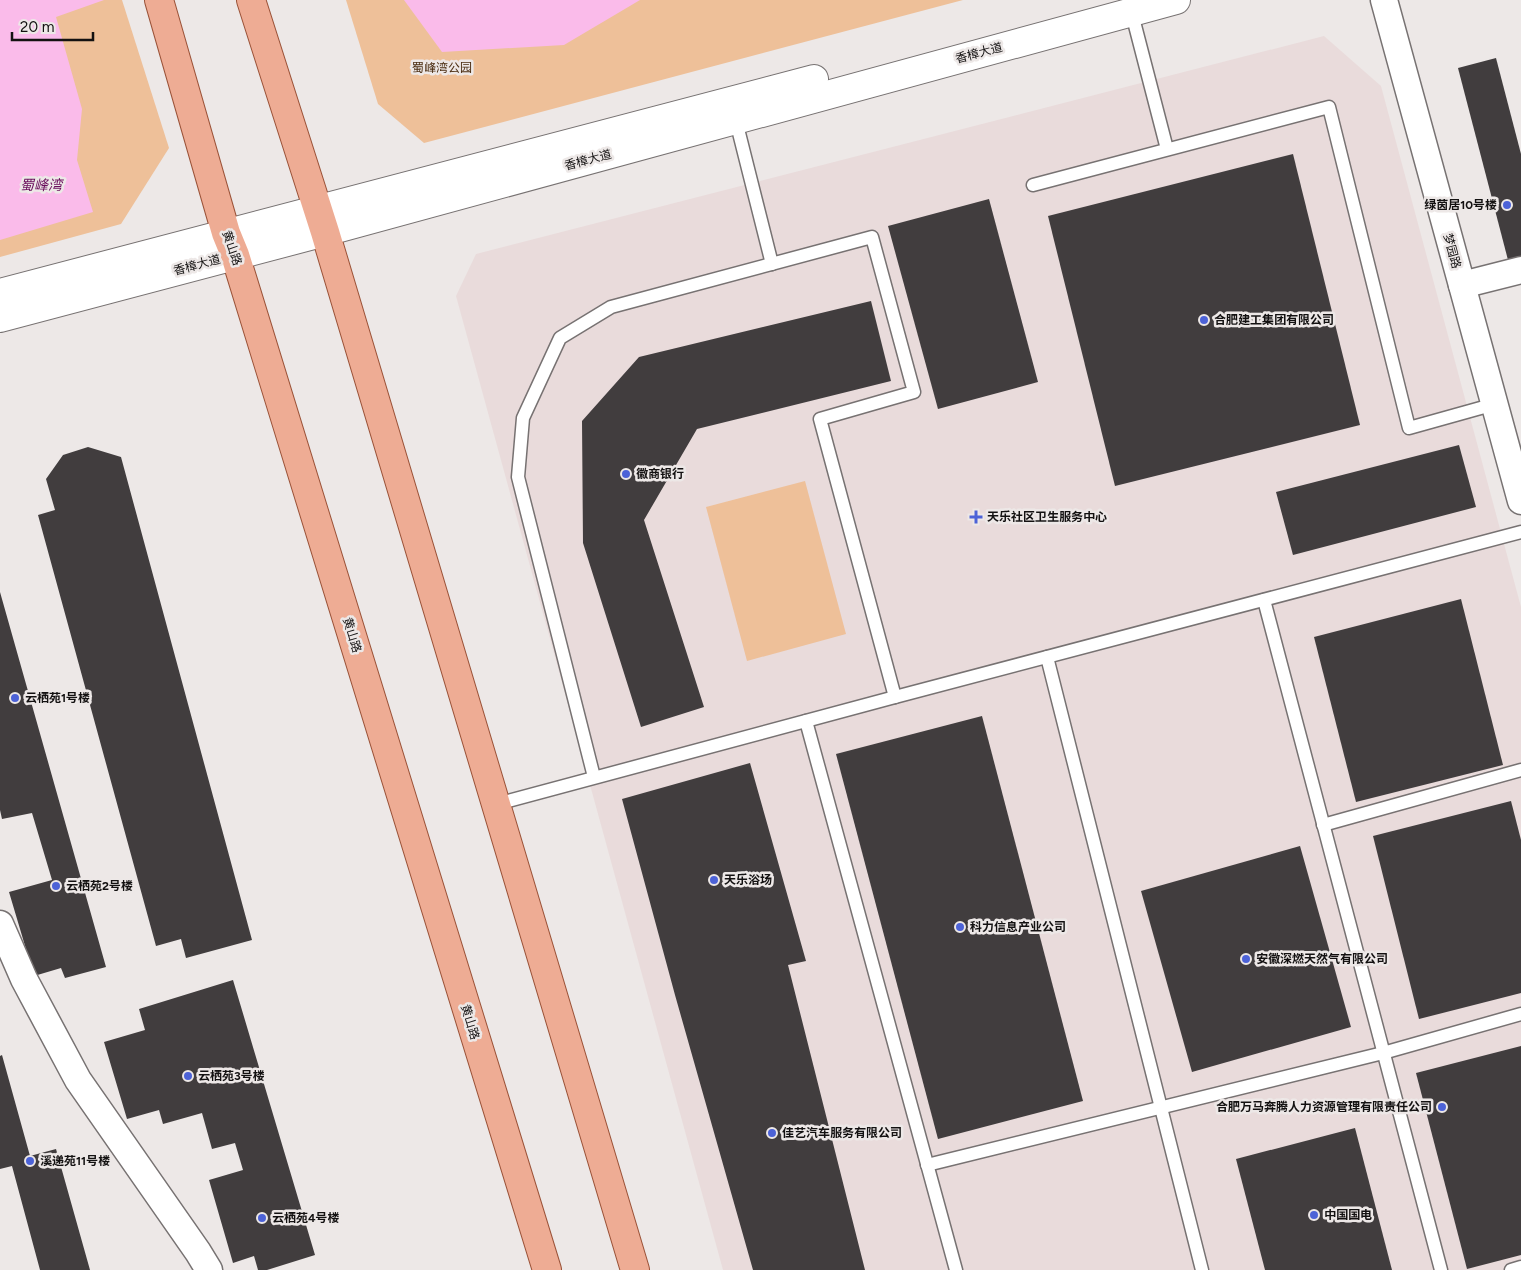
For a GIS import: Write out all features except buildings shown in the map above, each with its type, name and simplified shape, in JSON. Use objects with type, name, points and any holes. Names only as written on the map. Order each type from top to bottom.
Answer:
[{"type":"main road","name":"黄山路","points":[[159,0],[230,244],[546,1270]]},
{"type":"main road","points":[[251,0],[322,221],[635,1270]]},
{"type":"street","name":"香樟大道","points":[[0,293],[230,244],[322,221],[1124,4],[1176,0]]},
{"type":"street","name":"梦园路","points":[[1384,0],[1521,501]]},
{"type":"street","name":"香樟大道","points":[[0,318],[230,244]]},
{"type":"street","points":[[1462,285],[1521,270]]},
{"type":"street","points":[[0,924],[24,979],[78,1080],[209,1270]]},
{"type":"lane","points":[[1124,4],[1167,149]]},
{"type":"lane","points":[[1033,185],[1329,107],[1409,428],[1495,404]]},
{"type":"lane","points":[[733,110],[772,264]]},
{"type":"lane","points":[[594,778],[518,477],[523,418],[560,338],[611,307],[872,237],[914,392],[820,418],[895,697]]},
{"type":"lane","points":[[497,804],[1521,532]]},
{"type":"lane","points":[[1264,600],[1441,1270]]},
{"type":"lane","points":[[1048,657],[1202,1270]]},
{"type":"lane","points":[[806,721],[956,1270]]},
{"type":"lane","points":[[1323,825],[1521,770]]},
{"type":"lane","points":[[927,1165],[1384,1053],[1521,1014]]},
{"type":"lane","points":[[1511,1270],[1521,1267]]},
{"type":"shaded area","points":[[1324,36],[1381,86],[1521,607],[1521,1270],[723,1270],[456,296],[476,254]]},
{"type":"green space","points":[[0,0],[122,0],[169,148],[121,224],[0,257]]},
{"type":"green space","name":"蜀峰湾公园","points":[[346,0],[963,0],[424,143],[378,104]]},
{"type":"green space","points":[[805,481],[846,634],[747,661],[706,507]]},
{"type":"water","name":"蜀峰湾","points":[[0,0],[104,0],[56,17],[82,109],[77,160],[93,212],[0,240]]},
{"type":"water","points":[[404,0],[640,0],[564,45],[442,52]]},
{"type":"place","name":"绿茵居10号楼","points":[[1507,205]]},
{"type":"place","name":"合肥建工集团有限公司","points":[[1204,320]]},
{"type":"place","name":"徽商银行","points":[[626,474]]},
{"type":"place","name":"天乐社区卫生服务中心","points":[[976,517]]},
{"type":"place","name":"云栖苑1号楼","points":[[15,698]]},
{"type":"place","name":"天乐浴场","points":[[714,880]]},
{"type":"place","name":"云栖苑2号楼","points":[[56,886]]},
{"type":"place","name":"科力信息产业公司","points":[[960,927]]},
{"type":"place","name":"安徽深燃天然气有限公司","points":[[1246,959]]},
{"type":"place","name":"云栖苑3号楼","points":[[188,1076]]},
{"type":"place","name":"合肥万马奔腾人力资源管理有限责任公司","points":[[1442,1107]]},
{"type":"place","name":"佳艺汽车服务有限公司","points":[[772,1133]]},
{"type":"place","name":"溪递苑11号楼","points":[[30,1161]]},
{"type":"place","name":"中国国电","points":[[1314,1215]]},
{"type":"place","name":"云栖苑4号楼","points":[[262,1218]]}]
